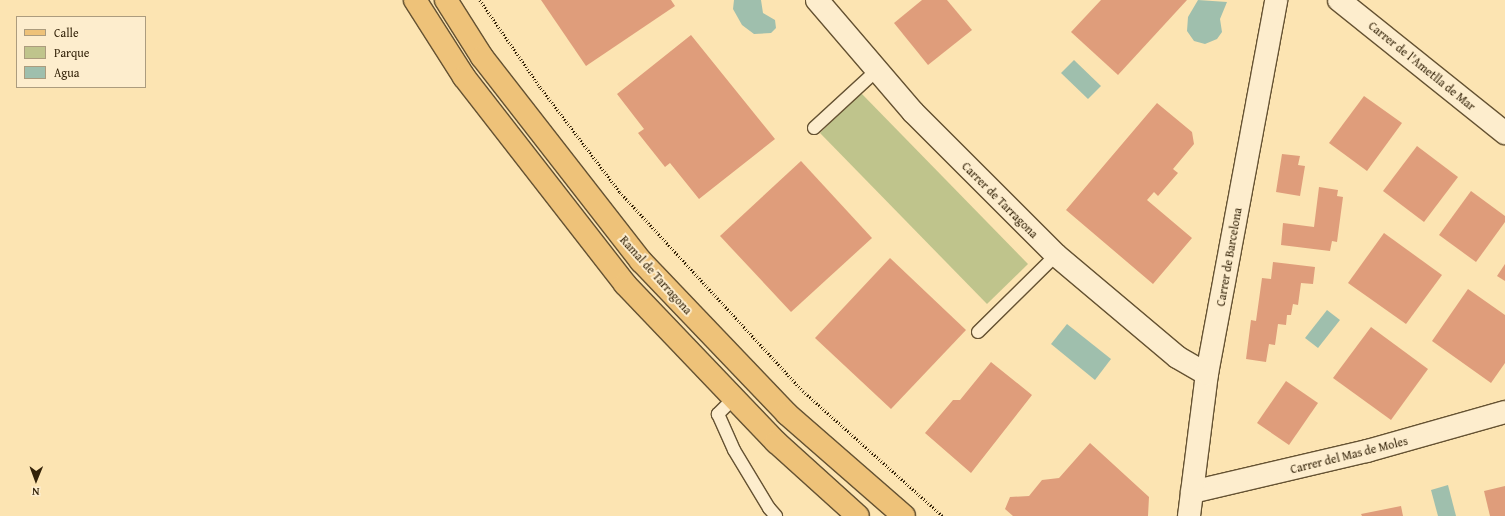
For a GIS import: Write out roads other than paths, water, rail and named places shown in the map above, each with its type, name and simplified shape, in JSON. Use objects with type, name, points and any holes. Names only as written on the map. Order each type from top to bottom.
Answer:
[{"type":"main road","points":[[415,0],[464,77],[625,284],[776,442],[858,516]]},
{"type":"main road","name":"Ramal de Tarragona","points":[[446,0],[482,57],[641,261],[786,414],[904,516]]},
{"type":"street","name":"Carrer de Tarragona","points":[[817,0],[876,71],[913,112],[1056,255],[1177,356],[1207,374]]},
{"type":"street","name":"Carrer de Barcelona","points":[[1189,516],[1207,374],[1276,0]]},
{"type":"street","name":"Carrer de l'Ametlla de Mar","points":[[1339,0],[1505,133]]},
{"type":"street","name":"Carrer del Mas de Moles","points":[[1192,492],[1367,451],[1505,412]]},
{"type":"lane","points":[[814,128],[876,71]]},
{"type":"lane","points":[[978,332],[1056,255]]},
{"type":"lane","points":[[734,398],[718,414],[734,450],[768,508],[776,516]]},
{"type":"water","points":[[734,0],[761,0],[763,13],[775,20],[776,28],[771,33],[754,34],[742,25],[733,9]]},
{"type":"water","points":[[1198,0],[1227,2],[1220,19],[1222,32],[1217,39],[1205,44],[1194,41],[1187,31],[1188,17]]},
{"type":"water","points":[[1074,60],[1101,86],[1088,99],[1061,73]]},
{"type":"water","points":[[1327,310],[1340,320],[1318,348],[1305,338]]},
{"type":"water","points":[[1067,324],[1111,359],[1095,380],[1051,344]]},
{"type":"water","points":[[1448,485],[1456,516],[1438,516],[1431,490]]}]
